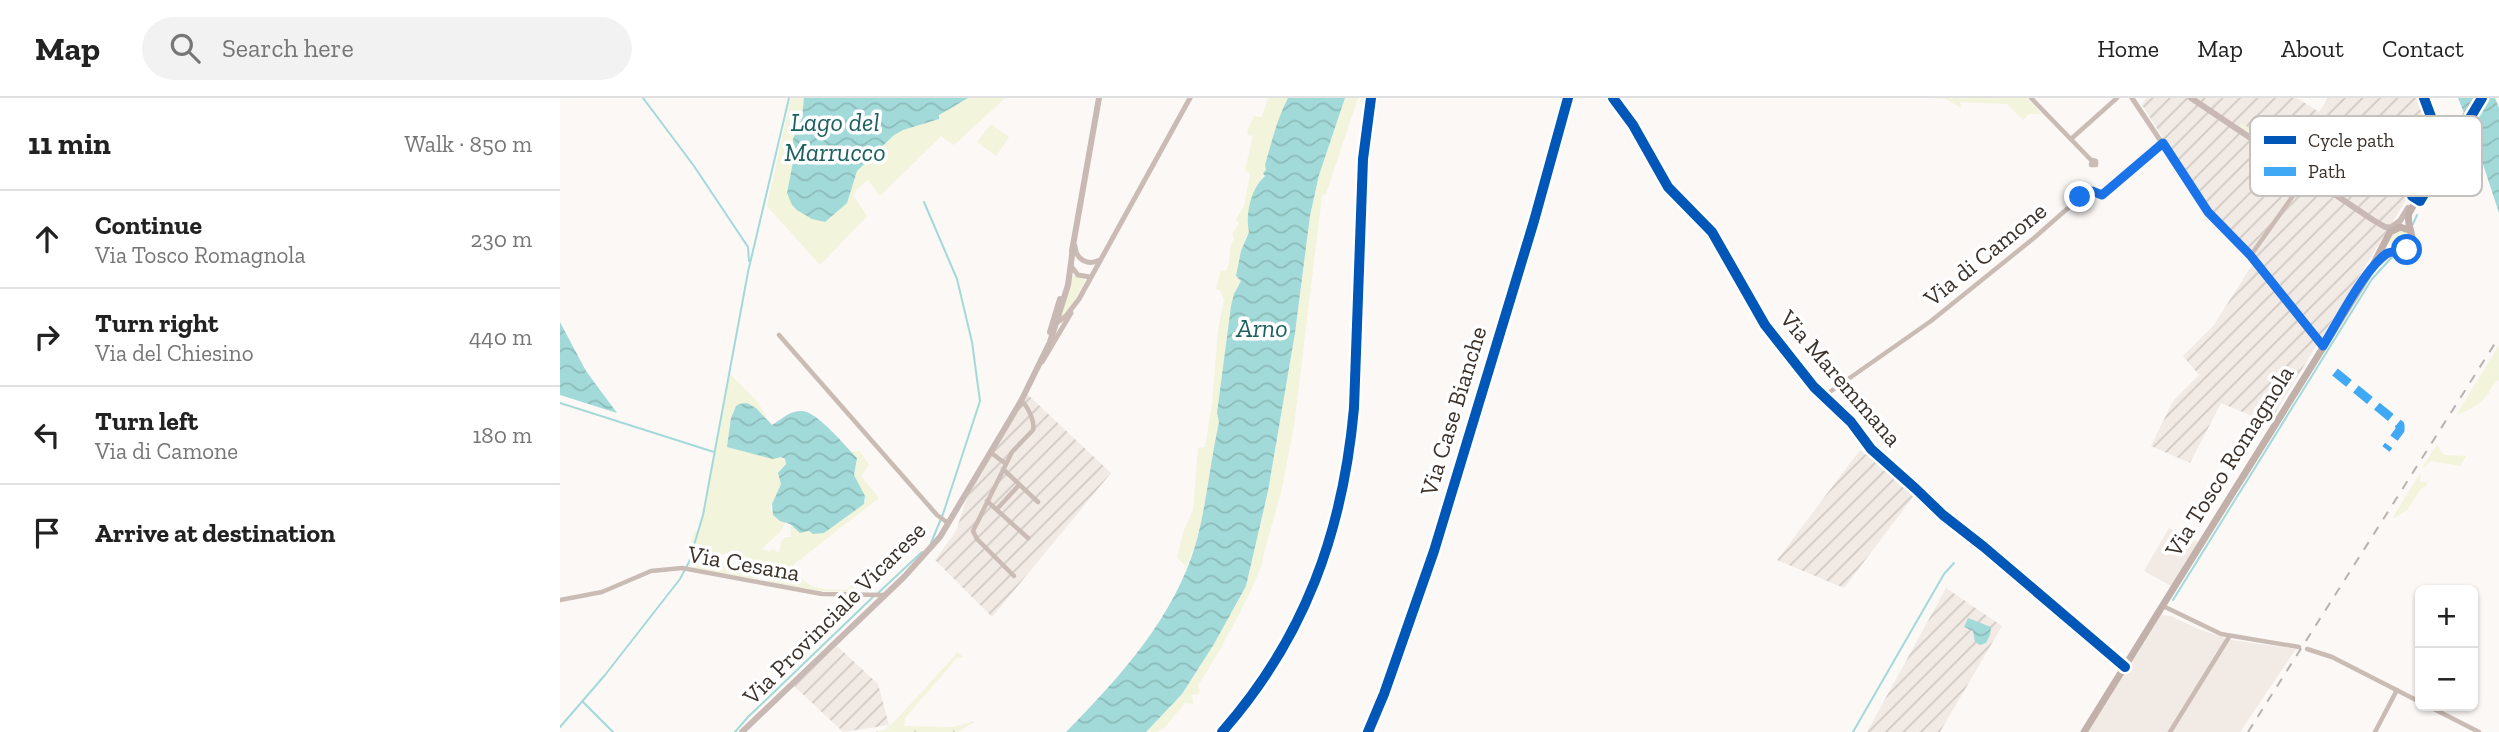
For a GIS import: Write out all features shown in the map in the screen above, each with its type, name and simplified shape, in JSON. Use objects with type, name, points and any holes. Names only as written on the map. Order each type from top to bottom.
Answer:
[{"type":"main road","name":"Via Provinciale Vicarese","points":[[1035,373],[1050,332],[1073,248],[1099,98]]},
{"type":"main road","points":[[2191,98],[2250,138]]},
{"type":"main road","points":[[2466,116],[2477,98]]},
{"type":"main road","points":[[2337,196],[2380,226],[2390,247],[2397,252],[2405,251],[2411,246],[2413,238],[2407,220],[2419,196]]},
{"type":"main road","points":[[2388,239],[2390,232],[2403,221],[2416,196]]},
{"type":"main road","points":[[2373,220],[2409,230]]},
{"type":"main road","points":[[2380,226],[2384,236],[2383,249]]},
{"type":"main road","name":"Via Tosco Romagnola","points":[[2084,732],[2388,239]]},
{"type":"main road","name":"Via Provinciale Vicarese","points":[[742,732],[878,595],[933,547],[943,520],[990,452],[1035,373],[1058,321],[1072,268],[1073,248]]},
{"type":"main road","name":"Via Tosco Romagnola","points":[[2367,277],[2387,253],[2397,252]]},
{"type":"street","name":"Via Provinciale Vicarese","points":[[1035,373],[1071,315],[1190,98]]},
{"type":"street","name":"Via Case Bianche","points":[[1368,732],[1434,551],[1534,221],[1568,98]]},
{"type":"street","name":"Via Maremmana","points":[[1613,98],[1633,125],[1668,187],[1708,226],[1719,242],[1765,325],[1824,397],[1854,426],[1871,449],[1939,511],[2125,667]]},
{"type":"street","points":[[2031,98],[2091,160]]},
{"type":"street","points":[[2071,139],[2117,98]]},
{"type":"street","points":[[2133,98],[2208,212],[2250,255],[2323,346]]},
{"type":"street","points":[[2424,98],[2431,116]]},
{"type":"street","name":"Via di Camone","points":[[1824,397],[1931,321],[2084,194],[2094,191],[2102,195],[2163,143]]},
{"type":"street","points":[[2250,255],[2293,196]]},
{"type":"street","points":[[1075,237],[1075,251],[1079,258],[1088,263],[1100,260]]},
{"type":"street","points":[[1070,259],[1072,268],[1078,275],[1090,277]]},
{"type":"street","name":"Via Provinciale Vicarese","points":[[1050,332],[1079,299]]},
{"type":"street","points":[[779,335],[943,520]]},
{"type":"street","points":[[1014,576],[974,534],[974,527],[1012,452],[1033,430],[1028,408],[1021,401]]},
{"type":"street","points":[[990,452],[1038,502]]},
{"type":"street","points":[[997,509],[1019,485]]},
{"type":"street","points":[[987,501],[1028,538]]},
{"type":"street","name":"Via Cesana","points":[[560,600],[597,593],[651,571],[686,569],[821,594],[878,595]]},
{"type":"street","points":[[2162,605],[2229,637],[2267,640],[2299,647]]},
{"type":"street","points":[[2170,732],[2229,637]]},
{"type":"street","points":[[2307,649],[2332,657],[2415,699]]},
{"type":"street","points":[[2375,732],[2397,690]]},
{"type":"street","points":[[2438,711],[2479,732]]},
{"type":"shaded area","points":[[2146,98],[2297,98],[2319,112],[2328,98],[2421,98],[2427,116],[2250,116],[2250,196],[2409,196],[2269,423],[2221,403],[2190,463],[2151,446],[2173,401],[2199,375],[2183,356],[2214,325],[2257,257],[2204,202],[2142,105]]},
{"type":"shaded area","points":[[1026,393],[1111,473],[992,617],[935,560],[956,531],[967,498]]},
{"type":"shaded area","points":[[1860,450],[1916,493],[1844,588],[1777,560]]},
{"type":"shaded area","points":[[2169,528],[2198,542],[2171,586],[2144,571]]},
{"type":"shaded area","points":[[1946,588],[2002,626],[1940,732],[1867,732]]},
{"type":"shaded area","points":[[2160,615],[2171,616],[2231,640],[2296,649],[2240,732],[2088,732]]},
{"type":"shaded area","points":[[837,646],[878,684],[889,725],[843,732],[794,686]]},
{"type":"green space","points":[[791,98],[1005,98],[954,145],[941,136],[880,196],[868,180],[856,190],[854,196],[867,216],[820,265],[767,206]]},
{"type":"green space","points":[[1268,98],[1288,98],[1274,136],[1245,239],[1237,278],[1241,284],[1231,306],[1217,413],[1219,422],[1209,485],[1196,543],[1186,567],[1177,557],[1193,510],[1198,448],[1205,447],[1212,404],[1218,330],[1224,300],[1220,290],[1216,289],[1221,270],[1226,271],[1228,267],[1234,239],[1232,234],[1239,224],[1236,219],[1244,206],[1250,174],[1245,170],[1253,135],[1249,136],[1247,131],[1254,116],[1262,117]]},
{"type":"green space","points":[[1345,98],[1358,98],[1326,194],[1322,196],[1294,426],[1281,493],[1262,565],[1236,621],[1198,685],[1199,694],[1192,695],[1193,704],[1185,703],[1164,728],[1157,732],[1146,732],[1182,694],[1246,586],[1268,491],[1295,333],[1310,216],[1319,175]]},
{"type":"green space","points":[[1932,98],[2027,98],[2042,114],[2029,114],[2023,120],[2007,104],[1960,102],[1961,108],[1946,99]]},
{"type":"green space","points":[[2241,123],[2250,129],[2250,134],[2240,127]]},
{"type":"green space","points":[[991,124],[1009,137],[996,156],[977,142]]},
{"type":"green space","points":[[2400,230],[2407,233],[2410,240],[2407,247],[2400,250],[2393,247],[2390,240],[2393,233]]},
{"type":"green space","points":[[1073,275],[1086,280],[1068,311],[1061,317]]},
{"type":"green space","points":[[2499,345],[2499,380],[2478,404],[2457,414]]},
{"type":"green space","points":[[729,373],[757,401],[769,421],[756,408],[739,404],[733,412],[787,462],[780,470],[781,484],[770,508],[773,515],[785,523],[780,532],[762,549],[773,549],[779,553],[781,542],[785,537],[791,537],[790,524],[797,531],[824,533],[863,504],[866,500],[854,475],[857,458],[851,452],[860,451],[869,465],[861,476],[879,498],[793,565],[803,580],[815,587],[847,590],[853,583],[860,592],[818,591],[768,581],[772,575],[781,571],[781,566],[766,563],[757,566],[732,553],[716,555],[715,562],[758,573],[758,580],[693,568],[697,548],[690,548],[694,532],[699,530],[703,515]]},
{"type":"green space","points":[[2437,445],[2444,455],[2466,456],[2460,466],[2431,461],[2422,468]]},
{"type":"green space","points":[[2421,472],[2420,482],[2428,482],[2427,485],[2421,489],[2407,510],[2394,518],[2393,517]]},
{"type":"green space","points":[[958,652],[963,657],[957,658],[905,718],[904,726],[885,729],[897,719]]},
{"type":"green space","points":[[974,722],[958,732],[875,732],[902,726],[951,727]]},
{"type":"water","name":"Lago del Marrucco","points":[[804,98],[968,98],[939,115],[939,119],[894,135],[857,171],[847,203],[825,222],[812,219],[797,210],[787,193],[793,162],[793,139],[802,118]]},
{"type":"water","name":"Arno","points":[[1288,98],[1345,98],[1319,175],[1310,216],[1295,333],[1268,491],[1246,586],[1182,694],[1146,732],[1066,732],[1106,690],[1143,645],[1174,596],[1196,543],[1219,422],[1217,413],[1231,306],[1241,281],[1236,276],[1241,251],[1249,232],[1249,210],[1256,187],[1265,176],[1263,173],[1266,170],[1272,139]]},
{"type":"water","points":[[2458,98],[2495,98],[2499,108],[2499,213],[2482,161],[2482,116],[2465,116]]},
{"type":"water","points":[[560,322],[586,371],[617,413],[560,395]]},
{"type":"water","points":[[747,403],[756,408],[772,425],[797,411],[808,413],[823,423],[857,458],[854,475],[865,496],[864,504],[824,533],[800,533],[773,515],[772,504],[781,484],[778,473],[786,464],[785,459],[773,459],[727,447],[731,418],[736,406]]},
{"type":"water","points":[[1968,618],[1991,627],[1986,643],[1980,645],[1975,642],[1973,631],[1964,627]]},
{"type":"waterway","points":[[643,98],[694,166],[748,247],[749,261]]},
{"type":"waterway","points":[[560,727],[605,675],[680,579],[689,562],[703,515],[748,272],[789,98]]},
{"type":"waterway","points":[[924,202],[957,279],[972,342],[980,401],[931,543]]},
{"type":"waterway","points":[[2413,224],[2417,215]]},
{"type":"waterway","points":[[2173,600],[2372,279],[2393,256]]},
{"type":"waterway","points":[[560,403],[714,452]]},
{"type":"waterway","points":[[877,594],[922,552]]},
{"type":"waterway","points":[[1853,732],[1944,574],[1954,563]]},
{"type":"waterway","points":[[735,732],[873,597]]},
{"type":"waterway","points":[[582,701],[613,732]]},
{"type":"railway","points":[[2248,732],[2499,337]]},
{"type":"marked path","points":[[2335,372],[2400,425],[2400,430],[2386,449]]},
{"type":"cycle path","points":[[1222,732],[1251,696],[1297,621],[1315,581],[1340,497],[1354,408],[1363,159],[1371,98]]},
{"type":"cycle path","points":[[1368,732],[1434,551],[1534,221],[1568,98]]},
{"type":"cycle path","points":[[1613,98],[1633,125],[1668,187],[1712,232],[1765,325],[1814,387],[1851,422],[1871,449],[1943,515],[2125,667]]},
{"type":"cycle path","points":[[2424,98],[2431,116]]},
{"type":"cycle path","points":[[2471,116],[2482,98]]},
{"type":"cycle path","points":[[2412,196],[2420,201],[2423,196]]},
{"type":"route","points":[[2080,197],[2092,191],[2102,195],[2163,143],[2208,212],[2250,255],[2323,346],[2379,261],[2390,252],[2407,250]]}]
